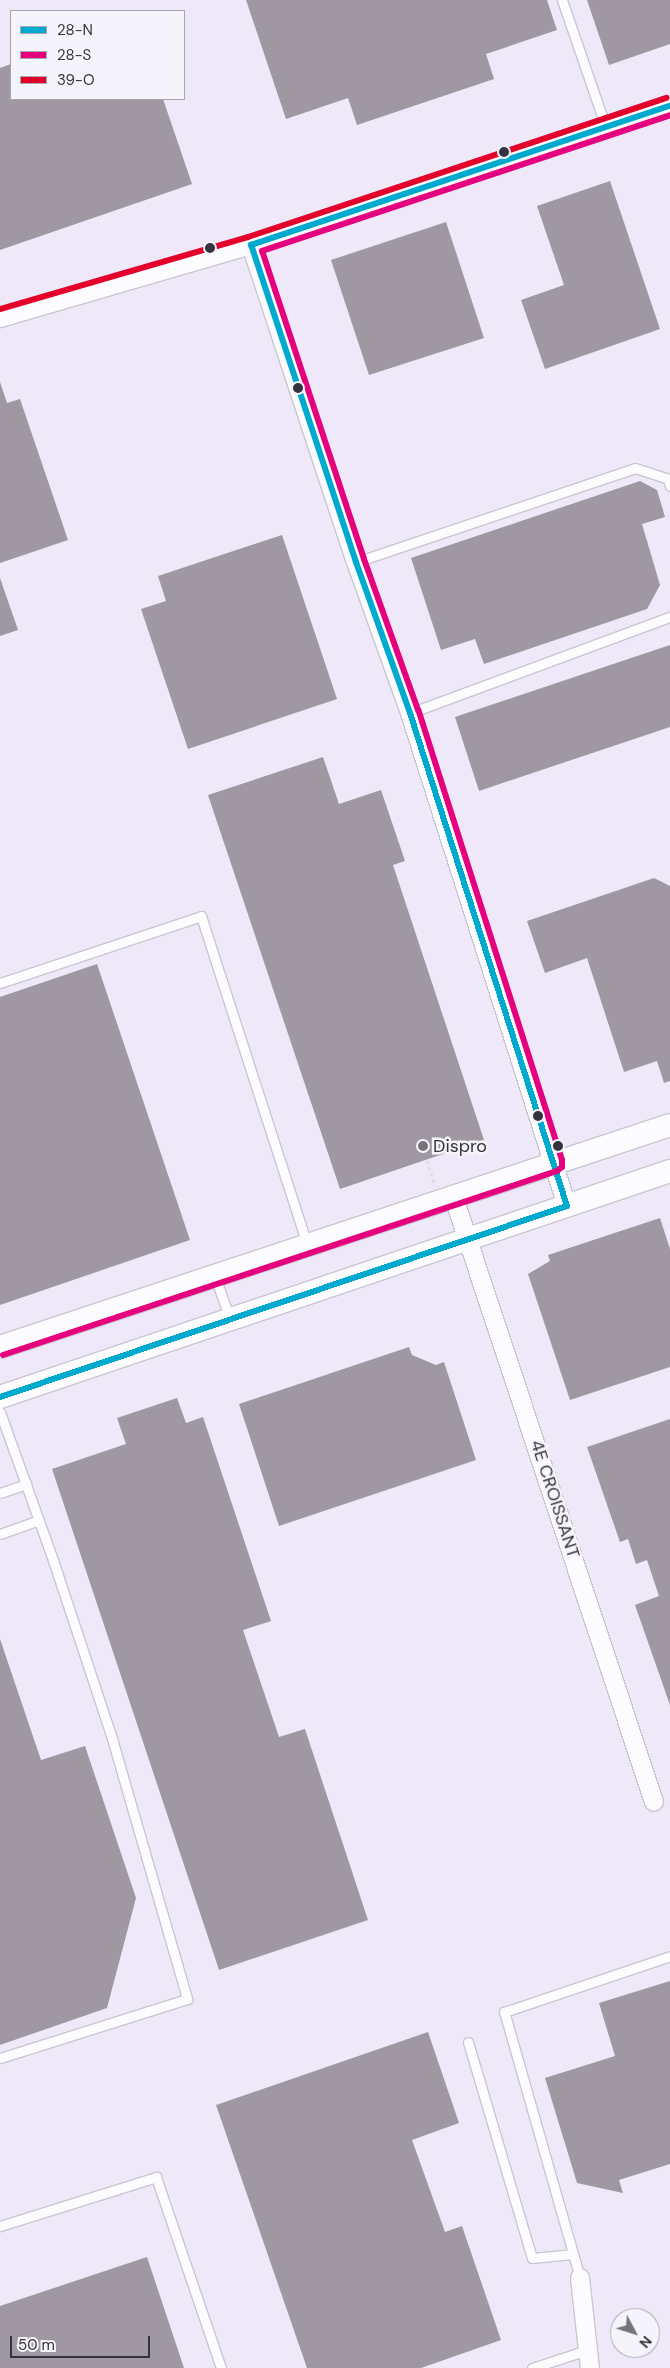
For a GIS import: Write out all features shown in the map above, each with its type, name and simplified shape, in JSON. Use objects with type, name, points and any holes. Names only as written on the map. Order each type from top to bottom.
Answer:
[{"type":"street","points":[[0,318],[251,245],[670,106]]},
{"type":"street","points":[[251,245],[356,562],[410,712],[567,1206]]},
{"type":"street","points":[[0,1347],[670,1125]]},
{"type":"street","points":[[0,1397],[670,1172]]},
{"type":"street","name":"4E CROISSANT","points":[[454,1198],[654,1802]]},
{"type":"street","points":[[580,2278],[585,2308],[590,2368]]},
{"type":"lane","points":[[562,0],[606,128]]},
{"type":"lane","points":[[356,562],[635,468],[668,479],[670,486]]},
{"type":"lane","points":[[410,712],[670,618]]},
{"type":"lane","points":[[0,983],[201,916],[307,1246]]},
{"type":"lane","points":[[215,1276],[230,1319]]},
{"type":"lane","points":[[0,1412],[39,1520],[110,1735],[187,1999],[0,2058]]},
{"type":"lane","points":[[0,1493],[26,1484]]},
{"type":"lane","points":[[0,1534],[39,1520]]},
{"type":"lane","points":[[580,2278],[504,2012],[670,1956]]},
{"type":"lane","points":[[468,2042],[532,2258],[573,2254]]},
{"type":"lane","points":[[0,2226],[156,2177],[221,2368]]},
{"type":"lane","points":[[532,2368],[587,2350]]},
{"type":"building","points":[[246,0],[547,0],[557,30],[486,54],[494,79],[357,125],[348,98],[286,119]]},
{"type":"building","points":[[587,0],[670,0],[670,44],[609,65]]},
{"type":"building","points":[[10,64],[10,100],[163,100],[192,184],[0,250],[0,68]]},
{"type":"building","points":[[610,181],[660,329],[545,369],[521,300],[564,285],[537,206]]},
{"type":"building","points":[[446,222],[484,338],[369,375],[331,260]]},
{"type":"building","points":[[0,382],[7,403],[20,399],[68,540],[0,563]]},
{"type":"building","points":[[640,481],[657,490],[665,517],[642,524],[660,585],[647,609],[484,664],[475,639],[441,650],[411,558]]},
{"type":"building","points":[[282,535],[337,699],[188,749],[141,609],[166,601],[158,576]]},
{"type":"building","points":[[0,578],[18,630],[0,636]]},
{"type":"building","points":[[670,645],[670,727],[479,791],[455,717]]},
{"type":"building","points":[[323,757],[339,804],[381,790],[405,861],[393,865],[484,1140],[340,1189],[208,795]]},
{"type":"building","points":[[654,878],[670,886],[670,1081],[664,1083],[657,1061],[624,1072],[587,958],[545,973],[527,921]]},
{"type":"building","points":[[97,964],[190,1240],[0,1305],[0,997]]},
{"type":"building","points":[[660,1218],[670,1249],[670,1367],[570,1400],[528,1274],[550,1261],[548,1255]]},
{"type":"building","points":[[409,1347],[412,1355],[436,1365],[444,1362],[476,1460],[279,1526],[239,1404]]},
{"type":"building","points":[[177,1398],[186,1423],[203,1417],[271,1621],[243,1630],[279,1737],[305,1729],[368,1920],[219,1970],[52,1469],[126,1444],[117,1418]]},
{"type":"building","points":[[670,1419],[670,1705],[635,1605],[659,1596],[647,1560],[636,1564],[628,1539],[620,1542],[587,1447]]},
{"type":"building","points":[[0,1639],[41,1760],[85,1746],[136,1898],[107,2008],[0,2045]]},
{"type":"building","points":[[670,1981],[670,2164],[619,2180],[623,2193],[577,2183],[545,2078],[615,2056],[599,2003]]},
{"type":"building","points":[[428,2032],[459,2123],[412,2140],[445,2232],[462,2226],[501,2340],[421,2368],[307,2368],[216,2105]]},
{"type":"building","points":[[147,2257],[184,2368],[0,2368],[0,2306]]},
{"type":"transit line","name":"39-O","points":[[0,309],[248,237],[667,98]]},
{"type":"transit line","name":"28-N","points":[[0,1397],[567,1206],[410,713],[356,562],[251,245],[670,106]]},
{"type":"transit line","name":"28-S","points":[[3,1355],[557,1171],[562,1167],[562,1160],[418,710],[364,559],[262,251],[670,115]]},
{"type":"place","name":"Dispro","points":[[423,1146]]}]
